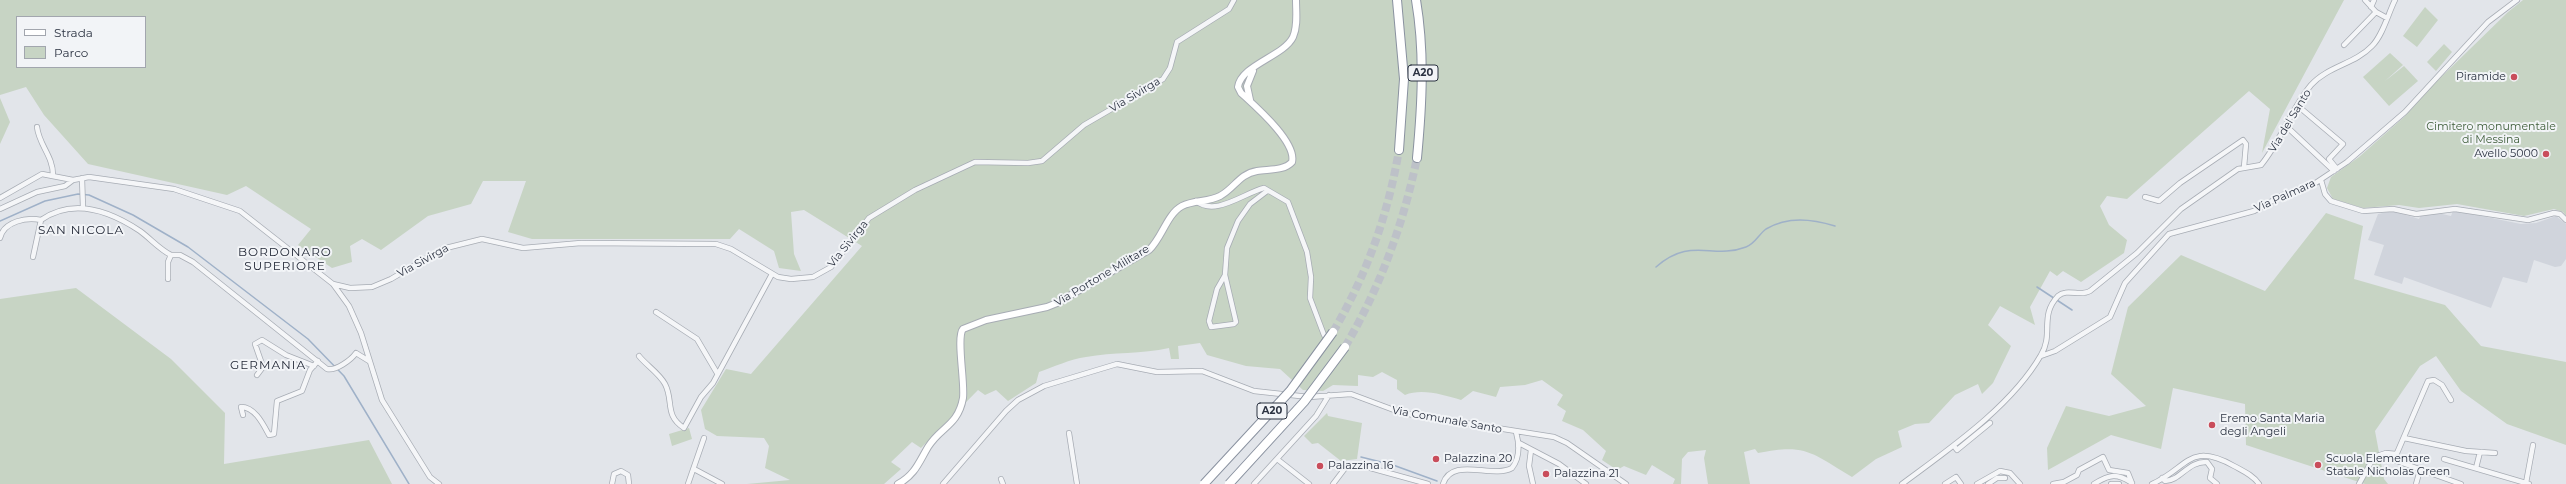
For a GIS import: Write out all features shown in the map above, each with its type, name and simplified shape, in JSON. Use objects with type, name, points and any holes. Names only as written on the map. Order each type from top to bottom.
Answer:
[{"type":"highway","name":"A20","points":[[1397,0],[1404,79],[1399,150]]},
{"type":"highway","name":"A20","points":[[1416,0],[1423,68],[1417,158]]},
{"type":"highway","name":"A20","points":[[1204,484],[1290,391],[1333,332]]},
{"type":"highway","name":"A20","points":[[1229,484],[1304,402],[1345,347]]},
{"type":"street","name":"Via Sivirga","points":[[333,284],[355,288],[378,284],[442,249],[482,239],[523,248],[581,243],[716,244],[731,249],[772,274],[791,279],[806,279],[821,274],[831,267],[869,218],[915,190],[963,165],[980,161],[1032,163],[1047,158],[1084,125],[1163,79],[1170,68],[1177,42],[1229,9],[1234,0]]},
{"type":"street","name":"Via Portone Militare","points":[[898,484],[913,474],[929,446],[947,428],[958,411],[964,380],[959,338],[963,329],[986,320],[1047,308],[1057,303],[1144,254],[1159,240],[1176,210],[1196,201],[1220,197],[1237,179],[1248,173],[1284,167],[1292,162],[1293,152],[1287,141],[1250,101],[1248,81],[1256,67],[1293,37],[1296,22],[1296,0]]},
{"type":"street","points":[[2365,0],[2376,12],[2387,18]]},
{"type":"street","points":[[2371,7],[2374,0]]},
{"type":"street","name":"Via del Santo","points":[[2244,167],[2261,165],[2310,86],[2321,76],[2371,48],[2395,0]]},
{"type":"street","name":"Via Palmara","points":[[2041,356],[2050,354],[2110,316],[2122,288],[2169,234],[2247,214],[2290,192],[2321,180],[2336,170],[2360,152],[2405,112],[2488,22],[2517,0]]},
{"type":"street","points":[[2344,45],[2376,12]]},
{"type":"street","points":[[2298,106],[2343,144],[2329,159],[2336,170]]},
{"type":"street","points":[[2286,126],[2336,170]]},
{"type":"street","points":[[37,127],[38,135],[52,161],[53,175]]},
{"type":"street","points":[[1902,484],[1954,446],[2018,385],[2041,356],[2048,338],[2046,316],[2055,300],[2064,293],[2081,294],[2090,291],[2137,253],[2176,212],[2244,167],[2246,144],[2243,140],[2180,183],[2159,202],[2145,197]]},
{"type":"street","points":[[0,198],[37,176],[53,175],[73,180]]},
{"type":"street","points":[[82,178],[83,206]]},
{"type":"street","points":[[0,209],[37,192],[65,186],[73,180],[82,178],[135,183],[174,189],[240,211],[333,284],[356,318],[382,400],[430,477],[439,484]]},
{"type":"street","points":[[2321,180],[2325,194],[2331,201],[2363,211],[2393,210],[2416,214],[2455,209],[2528,220],[2554,213],[2560,214],[2566,220]]},
{"type":"street","points":[[1196,201],[1201,206],[1212,206],[1231,202],[1264,188],[1288,202],[1304,242],[1310,277],[1310,298],[1324,335]]},
{"type":"street","points":[[1225,275],[1228,279],[1236,322],[1234,324],[1211,328],[1209,321],[1217,289],[1225,275],[1227,248],[1238,221],[1250,204],[1267,191]]},
{"type":"street","points":[[0,238],[3,230],[10,225],[28,219],[42,220],[62,209],[83,206],[109,213],[141,232],[163,251],[172,255],[180,255],[193,262],[327,369],[341,364],[356,354],[369,361]]},
{"type":"street","points":[[33,257],[42,220]]},
{"type":"street","points":[[168,279],[168,262],[172,255]]},
{"type":"street","points":[[639,356],[664,383],[669,395],[669,407],[675,422],[684,428],[701,397],[713,382],[772,274]]},
{"type":"street","points":[[656,312],[697,340],[717,373]]},
{"type":"street","points":[[257,375],[263,367],[255,344],[262,340],[286,355],[314,366]]},
{"type":"street","points":[[243,415],[241,407],[246,408],[260,418],[269,435],[274,434],[277,401],[302,391],[318,361]]},
{"type":"street","name":"Via Comunale Santo","points":[[943,484],[1010,406],[1039,388],[1117,364],[1157,372],[1194,370],[1213,375],[1250,391],[1300,397],[1351,394],[1402,413],[1560,439],[1626,484]]},
{"type":"street","points":[[2451,400],[2442,385],[2434,380],[2428,381],[2394,461],[2461,484]]},
{"type":"street","points":[[1254,484],[1316,416],[1329,396]]},
{"type":"street","points":[[1954,446],[1957,450],[1990,423]]},
{"type":"street","points":[[1443,484],[1448,475],[1455,471],[1509,470],[1516,461],[1519,442],[1516,432]]},
{"type":"street","points":[[1069,433],[1077,484]]},
{"type":"street","points":[[688,484],[704,438]]},
{"type":"street","points":[[2404,438],[2480,452],[2495,453]]},
{"type":"street","points":[[1519,442],[1531,450],[1559,464],[1586,484]]},
{"type":"street","points":[[2444,459],[2528,484],[2533,445]]},
{"type":"street","points":[[1531,450],[1529,461],[1533,484]]},
{"type":"street","points":[[2476,468],[2480,452]]},
{"type":"street","points":[[2359,484],[2374,456],[2386,453],[2396,454]]},
{"type":"street","points":[[2152,484],[2188,460],[2208,455],[2223,460],[2247,473],[2259,484]]},
{"type":"street","points":[[2053,484],[2076,475],[2079,470],[2103,456],[2109,470],[2128,473],[2133,484]]},
{"type":"street","points":[[1277,459],[1309,484]]},
{"type":"street","points":[[2162,478],[2165,481],[2170,481],[2192,465],[2207,462],[2212,469],[2210,478],[2217,484]]},
{"type":"street","points":[[1333,484],[1346,468],[1356,464],[1428,484]]},
{"type":"street","points":[[694,469],[722,484]]},
{"type":"street","points":[[2416,484],[2420,470]]},
{"type":"street","points":[[612,484],[614,474],[621,471],[628,475],[629,484]]},
{"type":"street","points":[[1977,484],[1990,474],[2000,471],[2010,473],[2020,484]]},
{"type":"street","points":[[2094,484],[2114,474],[2121,476],[2133,484]]},
{"type":"street","points":[[1945,484],[1956,476],[1961,484]]},
{"type":"street","points":[[1988,484],[1997,478],[2006,478]]},
{"type":"street","points":[[2111,484],[2119,484]]},
{"type":"shaded area","points":[[2393,211],[2419,219],[2421,215],[2438,213],[2451,216],[2453,211],[2521,224],[2536,223],[2556,216],[2566,224],[2566,259],[2561,266],[2555,267],[2534,260],[2527,283],[2503,277],[2491,308],[2404,277],[2402,284],[2374,275],[2384,245],[2368,240],[2378,214]]},
{"type":"green space","points":[[0,0],[2344,0],[2262,153],[2270,109],[2249,91],[2127,199],[2107,196],[2100,206],[2109,225],[2127,240],[2124,253],[2081,282],[2063,271],[2057,276],[2050,271],[2030,307],[2035,325],[2000,306],[1988,325],[2011,346],[1993,383],[1982,394],[1978,384],[1955,395],[1929,423],[1915,424],[1898,431],[1902,447],[1876,459],[1852,477],[1808,452],[1787,449],[1758,453],[1755,449],[1744,452],[1750,484],[1708,484],[1704,458],[1706,450],[1688,452],[1682,459],[1681,484],[1673,484],[1675,479],[1652,465],[1646,475],[1624,466],[1617,470],[1602,460],[1606,451],[1583,430],[1562,421],[1566,411],[1557,405],[1563,395],[1542,380],[1525,385],[1500,387],[1496,397],[1473,391],[1461,400],[1426,392],[1405,395],[1397,389],[1397,380],[1382,372],[1373,377],[1358,375],[1358,386],[1333,385],[1323,391],[1303,390],[1280,369],[1246,366],[1207,355],[1200,343],[1178,346],[1179,359],[1171,359],[1169,348],[1096,355],[1074,359],[1039,372],[1036,383],[1008,401],[996,390],[985,395],[978,390],[921,448],[912,442],[891,462],[901,469],[884,484],[747,484],[790,480],[765,468],[769,446],[764,438],[717,436],[705,429],[701,410],[726,369],[751,374],[862,246],[804,210],[791,212],[794,254],[801,271],[779,268],[774,251],[739,229],[730,239],[532,239],[508,232],[526,181],[483,181],[471,204],[428,216],[381,250],[362,239],[350,246],[352,262],[332,268],[298,245],[311,229],[246,186],[227,195],[88,164],[44,115],[26,87],[0,95]]},
{"type":"green space","name":"Cimitero monumentale di Messina","points":[[2523,0],[2566,0],[2566,216],[2563,212],[2554,209],[2524,216],[2457,204],[2419,208],[2399,205],[2363,208],[2333,199],[2327,188],[2331,177],[2359,157],[2404,117],[2432,86],[2508,12]]},
{"type":"green space","points":[[2425,7],[2438,20],[2417,47],[2403,36]]},
{"type":"green space","points":[[2444,44],[2452,52],[2436,71],[2427,62]]},
{"type":"green space","points":[[2390,53],[2403,65],[2385,81],[2404,66],[2418,81],[2389,106],[2363,77]]},
{"type":"green space","points":[[0,98],[10,122],[0,144]]},
{"type":"green space","points":[[2326,213],[2363,226],[2354,279],[2445,305],[2481,346],[2566,362],[2566,445],[2507,424],[2461,391],[2436,356],[2420,366],[2375,431],[2384,479],[2388,484],[2365,484],[2246,445],[2245,404],[2173,388],[2161,449],[2111,435],[2048,470],[2047,448],[2066,406],[2109,416],[2146,406],[2111,374],[2128,307],[2181,255],[2265,291]]},
{"type":"green space","points":[[76,288],[171,359],[225,413],[224,464],[369,440],[392,484],[0,484],[0,299]]},
{"type":"green space","points":[[1327,413],[1328,416],[1362,423],[1357,459],[1341,461],[1318,443],[1312,444],[1304,436]]},
{"type":"green space","points":[[689,428],[692,439],[672,446],[669,434]]},
{"type":"waterway","points":[[0,221],[45,201],[78,194],[89,195],[133,215],[188,247],[308,339],[344,376],[409,484]]},
{"type":"waterway","points":[[1656,267],[1669,258],[1691,250],[1723,251],[1749,246],[1766,229],[1791,220],[1809,220],[1835,226]]},
{"type":"waterway","points":[[2037,287],[2072,310]]},
{"type":"waterway","points":[[1361,457],[1393,465],[1437,481]]},
{"type":"tunnel","points":[[1333,332],[1356,288],[1375,244],[1389,198],[1399,150]]},
{"type":"tunnel","points":[[1345,347],[1369,302],[1389,256],[1405,208],[1417,158]]},
{"type":"place","name":"Piramide","points":[[2514,77]]},
{"type":"place","name":"Avello 5000","points":[[2546,154]]},
{"type":"place","name":"Eremo Santa Maria degli Angeli","points":[[2212,425]]},
{"type":"place","name":"Palazzina 20","points":[[1436,459]]},
{"type":"place","name":"Scuola Elementare Statale Nicholas Green","points":[[2318,465]]},
{"type":"place","name":"Palazzina 16","points":[[1320,466]]},
{"type":"place","name":"Palazzina 21","points":[[1546,474]]},
{"type":"district","name":"SAN NICOLA","points":[[81,230]]},
{"type":"district","name":"BORDONARO SUPERIORE","points":[[285,259]]},
{"type":"district","name":"GERMANIA","points":[[268,365]]}]
